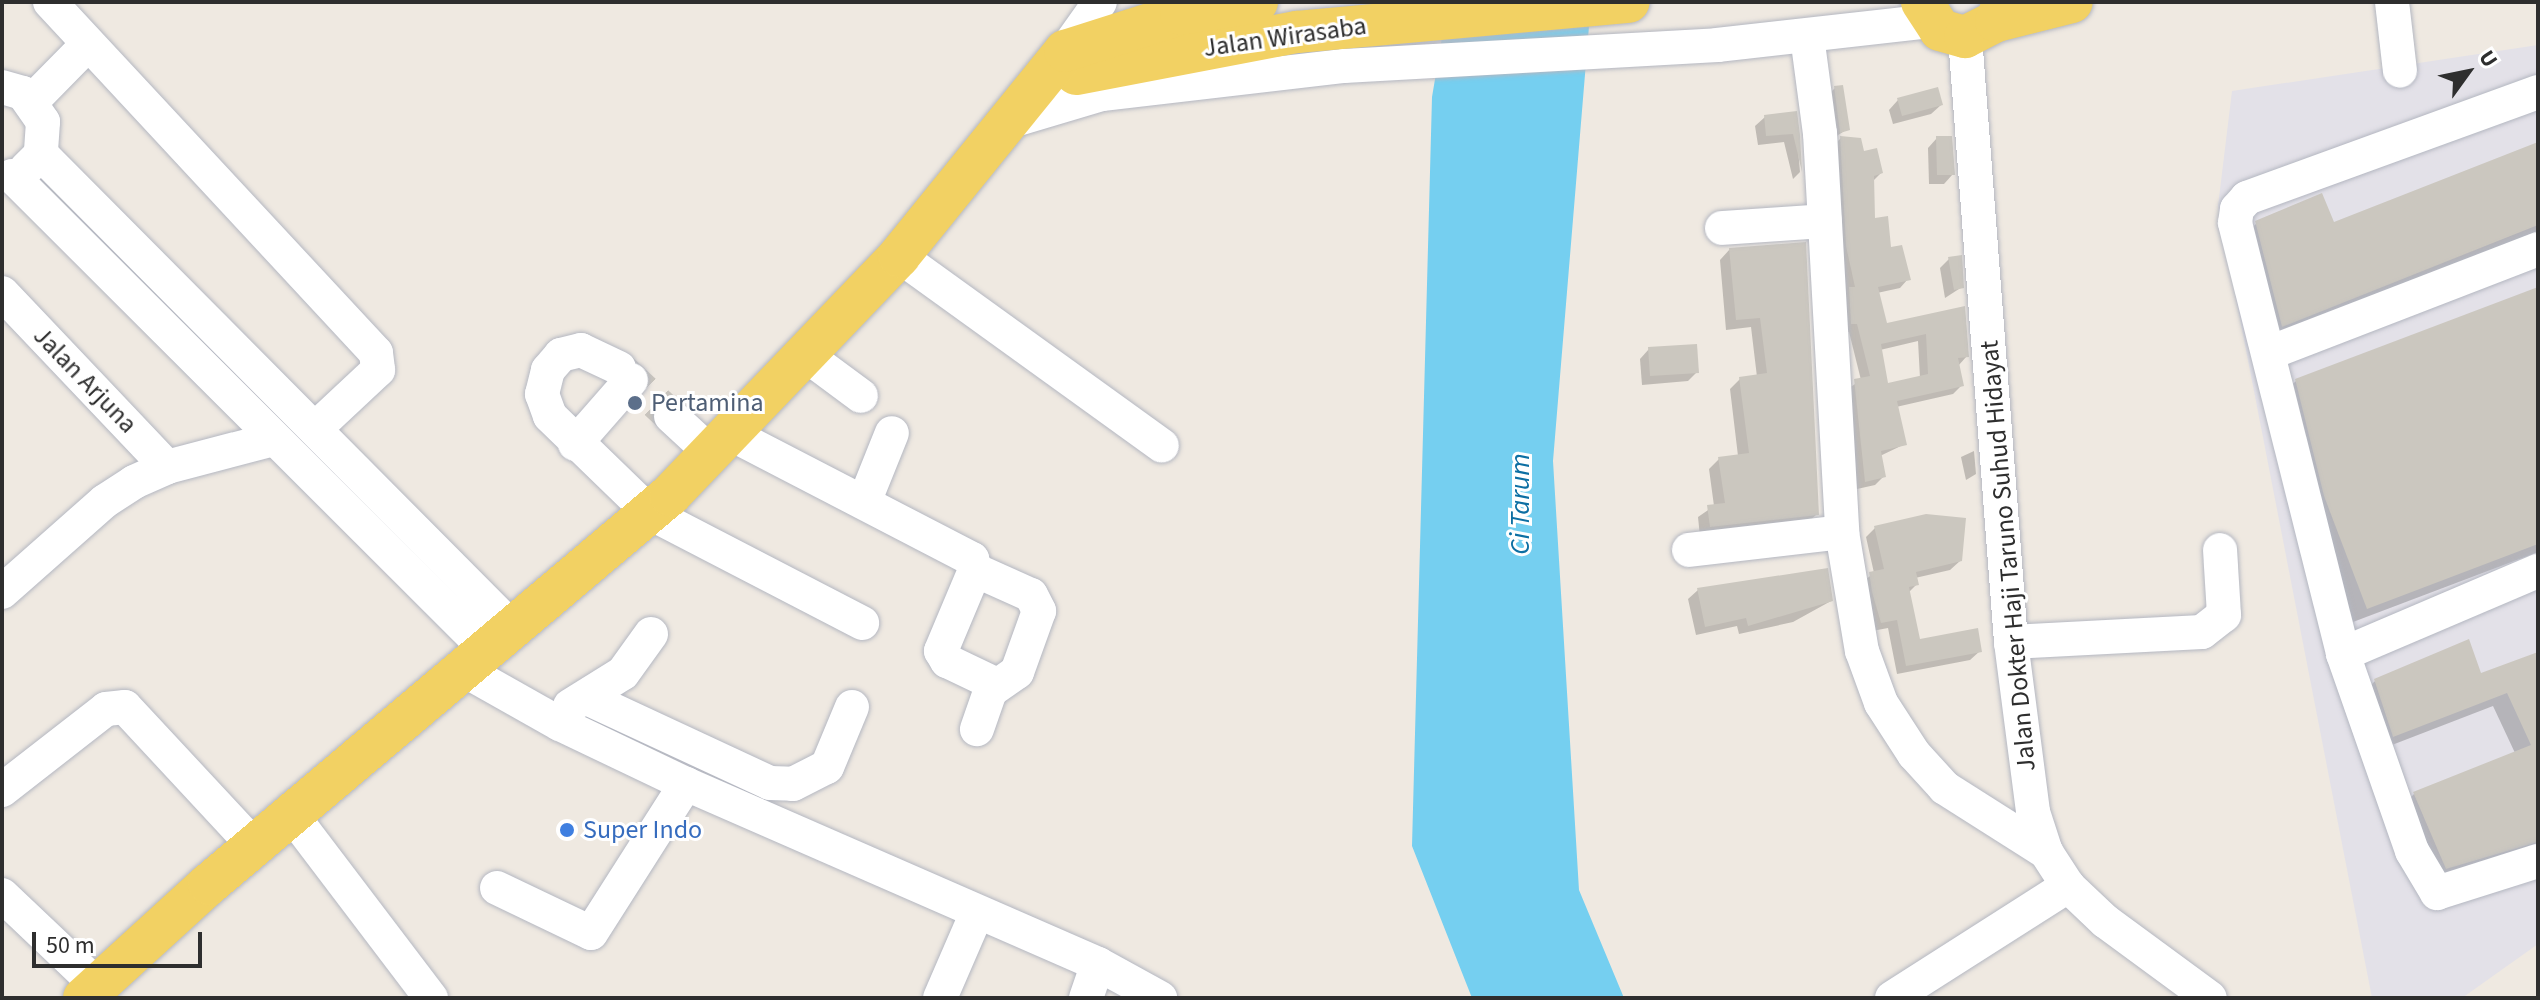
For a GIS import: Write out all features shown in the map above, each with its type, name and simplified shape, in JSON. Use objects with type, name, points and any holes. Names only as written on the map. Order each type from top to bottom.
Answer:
[{"type":"main road","name":"Jalan Wirasaba","points":[[1052,67],[1169,8],[1257,2]]},
{"type":"main road","name":"Jalan Wirasaba","points":[[1052,67],[1297,32],[1629,2]]},
{"type":"main road","points":[[1951,13],[2072,2]]},
{"type":"main road","points":[[91,992],[254,846],[650,513],[807,356],[899,256],[1052,67]]},
{"type":"street","points":[[50,2],[376,353],[378,370],[316,428]]},
{"type":"street","points":[[1052,67],[1100,2]]},
{"type":"street","points":[[2392,2],[2400,71]]},
{"type":"street","points":[[1008,122],[1102,94],[1344,66],[1717,45],[1807,36],[1951,13]]},
{"type":"street","name":"Jalan Dokter Haji Taruno Suhud Hidayat","points":[[1951,13],[2011,642],[2033,812],[2046,852],[2068,886],[2105,921],[2210,998]]},
{"type":"street","points":[[1807,36],[1825,221],[1842,532],[1862,651],[1881,703],[1914,754],[1945,788],[2046,852]]},
{"type":"street","points":[[87,45],[17,94],[43,122],[41,154],[451,565],[488,650]]},
{"type":"street","points":[[2538,92],[2247,198],[2237,209],[2235,223],[2343,654],[2412,851],[2431,889],[2451,891],[2538,861]]},
{"type":"street","points":[[41,154],[7,177],[488,650],[548,718],[976,915],[1098,964],[1160,998]]},
{"type":"street","points":[[1722,228],[1825,221]]},
{"type":"street","points":[[2269,353],[2538,249]]},
{"type":"street","points":[[899,256],[1162,446]]},
{"type":"street","name":"Jalan Arjuna","points":[[2,293],[167,467]]},
{"type":"street","points":[[575,444],[625,374],[581,350],[561,355],[548,370],[543,405],[575,444],[650,513],[862,623]]},
{"type":"street","points":[[807,356],[861,396]]},
{"type":"street","points":[[671,416],[719,442],[865,500],[972,559],[975,570],[941,651],[947,661],[990,678],[994,688]]},
{"type":"street","points":[[865,500],[892,433]]},
{"type":"street","points":[[2,592],[105,501],[167,467],[274,439]]},
{"type":"street","points":[[1689,550],[1842,532]]},
{"type":"street","points":[[2011,642],[2173,636],[2210,628],[2224,615],[2220,550]]},
{"type":"street","points":[[426,590],[451,565]]},
{"type":"street","points":[[975,570],[1031,595],[1039,611],[1017,672],[994,688],[977,729]]},
{"type":"street","points":[[2343,654],[2538,571]]},
{"type":"street","points":[[548,718],[587,698],[623,673],[651,634]]},
{"type":"street","points":[[587,698],[770,783],[793,784],[827,767],[852,707]]},
{"type":"street","points":[[2,790],[106,709],[125,707],[254,846]]},
{"type":"street","points":[[497,888],[591,933],[686,784]]},
{"type":"street","points":[[292,815],[431,998]]},
{"type":"street","points":[[1892,998],[2068,886]]},
{"type":"street","points":[[2,895],[91,992]]},
{"type":"street","points":[[941,998],[976,915]]},
{"type":"street","points":[[1086,998],[1098,964]]},
{"type":"shaded area","points":[[2538,45],[2538,944],[2462,998],[2372,998],[2218,206],[2232,91]]},
{"type":"water","name":"Ci Tarum","points":[[1448,2],[1591,2],[1553,461],[1579,890],[1624,998],[1472,998],[1412,846],[1432,97]]},
{"type":"building","points":[[1843,85],[1850,130],[1840,133],[1834,86]]},
{"type":"building","points":[[1938,87],[1943,105],[1902,116],[1897,98]]},
{"type":"building","points":[[1797,111],[1802,172],[1793,134],[1766,136],[1764,115]]},
{"type":"building","points":[[1840,136],[1861,138],[1864,151],[1877,148],[1883,173],[1874,176],[1875,218],[1888,216],[1891,247],[1902,245],[1911,280],[1878,287],[1887,323],[1965,306],[1969,357],[1958,358],[1964,386],[1897,401],[1907,445],[1881,451],[1886,477],[1865,482],[1854,379],[1870,376],[1857,324],[1851,324],[1849,287],[1855,287],[1846,246]],"holes":[[[1926,334],[1928,374],[1888,383],[1881,344]]]},
{"type":"building","points":[[1936,136],[1952,136],[1955,175],[1937,175]]},
{"type":"building","points":[[2538,142],[2538,225],[2282,327],[2255,221],[2322,193],[2334,222]]},
{"type":"building","points":[[1806,242],[1819,515],[1710,527],[1707,505],[1725,503],[1718,457],[1749,453],[1739,377],[1767,373],[1760,318],[1736,320],[1729,248]]},
{"type":"building","points":[[1962,255],[1964,288],[1954,290],[1948,257]]},
{"type":"building","points":[[2538,287],[2538,544],[2367,609],[2324,496],[2295,379]]},
{"type":"building","points":[[1697,344],[1699,373],[1650,376],[1648,347]]},
{"type":"building","points":[[1926,514],[1966,518],[1962,561],[1916,572],[1919,585],[1909,587],[1920,639],[1978,628],[1982,652],[1906,666],[1897,620],[1881,623],[1872,592],[1869,572],[1884,569],[1874,526]]},
{"type":"building","points":[[1828,568],[1833,601],[1748,626],[1746,618],[1705,627],[1697,588]]},
{"type":"building","points":[[2469,639],[2481,673],[2538,652],[2538,842],[2446,869],[2413,792],[2531,745],[2507,693],[2393,737],[2374,679]]},
{"type":"tunnel","points":[[619,368],[671,416]]},
{"type":"place","name":"Pertamina","points":[[635,403]]},
{"type":"place","name":"Super Indo","points":[[567,830]]}]
